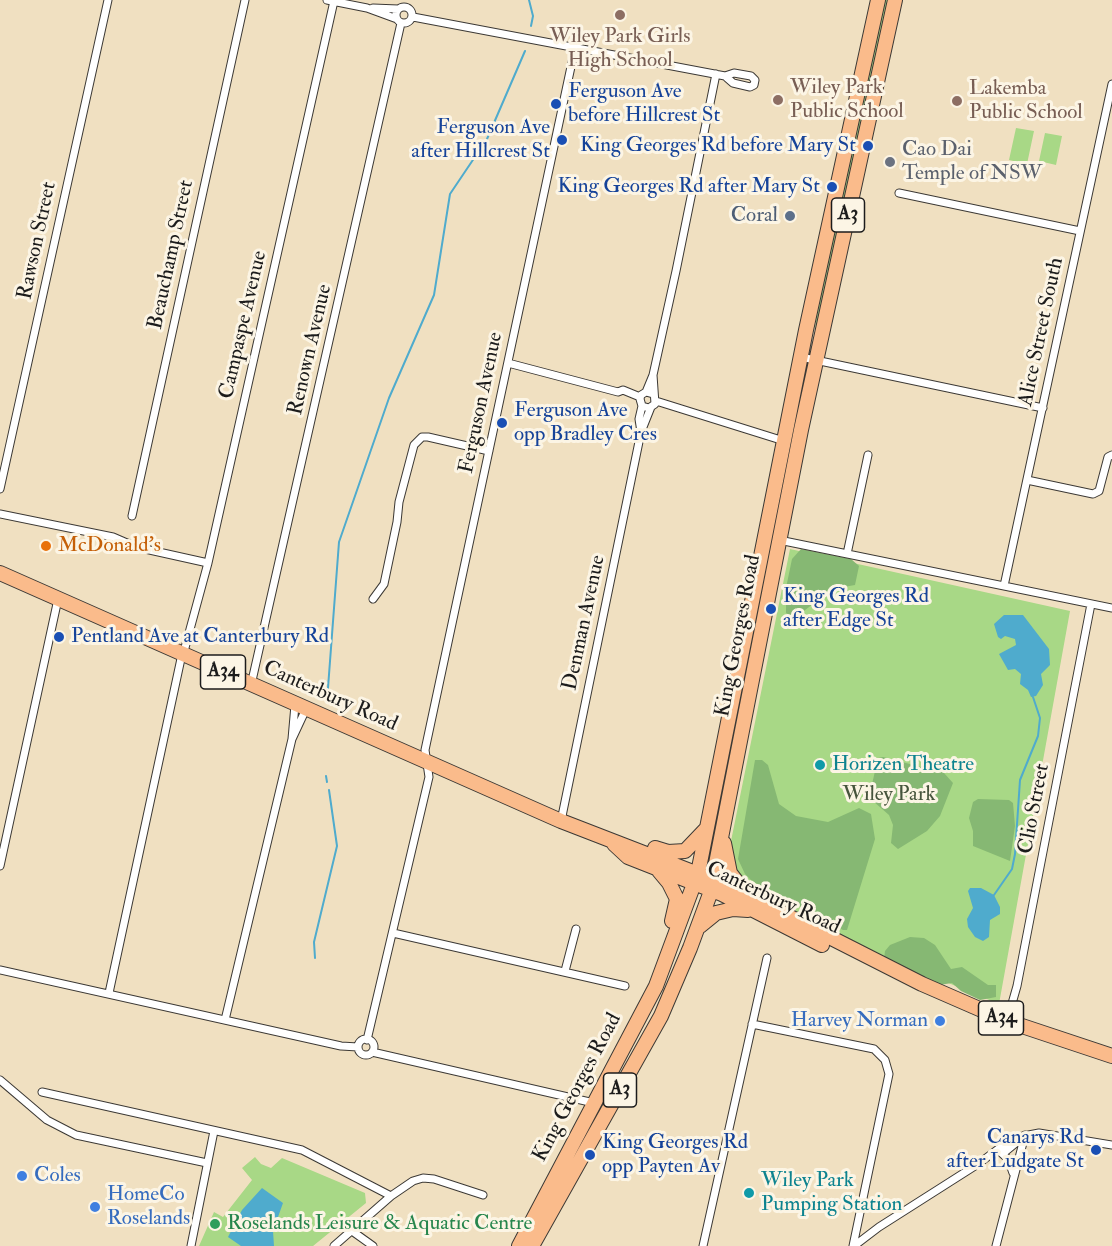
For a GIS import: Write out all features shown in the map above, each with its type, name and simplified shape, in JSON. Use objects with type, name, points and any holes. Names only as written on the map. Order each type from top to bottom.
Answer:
[{"type":"highway","name":"King Georges Road","points":[[519,1246],[634,1031],[666,959],[696,879],[801,357],[878,0]]},
{"type":"highway","name":"King Georges Road","points":[[532,1246],[660,1016],[697,930],[712,884],[816,360],[895,0]]},
{"type":"highway","name":"Canterbury Road","points":[[0,573],[696,879]]},
{"type":"highway","points":[[612,842],[653,847],[674,853],[685,851],[707,827]]},
{"type":"highway","points":[[723,831],[730,873],[747,894]]},
{"type":"highway","name":"Canterbury Road","points":[[612,842],[628,857],[657,869],[747,894],[842,945],[922,984],[1007,1020],[1112,1056]]},
{"type":"highway","points":[[657,869],[669,883],[676,899],[666,959]]},
{"type":"highway","name":"Canterbury Road","points":[[712,884],[754,909],[872,968],[922,984]]},
{"type":"highway","points":[[697,930],[716,913],[754,909]]},
{"type":"street","name":"Rawson Street","points":[[0,489],[108,0]]},
{"type":"street","name":"Beauchamp Street","points":[[132,516],[245,0]]},
{"type":"street","points":[[331,1],[367,8],[407,23],[413,17]]},
{"type":"street","name":"Campaspe Avenue","points":[[108,993],[182,654],[208,562],[331,1]]},
{"type":"street","points":[[367,8],[403,5],[412,11],[413,17]]},
{"type":"street","name":"Renown Avenue","points":[[251,685],[403,5]]},
{"type":"street","points":[[413,17],[724,76]]},
{"type":"street","name":"Ferguson Avenue","points":[[367,1040],[429,777],[429,763],[425,750],[574,48]]},
{"type":"street","name":"Denman Avenue","points":[[561,821],[716,74]]},
{"type":"street","name":"Alice Street South","points":[[1004,586],[1112,84]]},
{"type":"street","points":[[899,193],[1080,231]]},
{"type":"street","points":[[801,357],[1043,408]]},
{"type":"street","points":[[508,363],[618,392],[623,390],[629,395],[649,398],[784,441]]},
{"type":"street","name":"Denman Avenue","points":[[641,432],[639,419],[642,406],[649,398]]},
{"type":"street","points":[[373,600],[384,584],[399,502],[414,445],[422,437],[428,436],[489,450]]},
{"type":"street","points":[[847,554],[868,455]]},
{"type":"street","points":[[1027,480],[1093,494],[1099,491],[1108,457],[1112,455]]},
{"type":"street","points":[[0,524],[1,513],[113,537],[136,547],[208,562]]},
{"type":"street","points":[[779,540],[1112,608]]},
{"type":"street","points":[[0,866],[58,599]]},
{"type":"street","name":"Clio Street","points":[[1007,1020],[1017,986],[1091,604]]},
{"type":"street","points":[[225,1020],[301,707]]},
{"type":"street","points":[[292,739],[301,707]]},
{"type":"street","points":[[565,971],[576,929]]},
{"type":"street","points":[[393,933],[625,986]]},
{"type":"street","points":[[703,1246],[768,958]]},
{"type":"street","points":[[0,970],[358,1047],[365,1055],[372,1052],[594,1102]]},
{"type":"street","points":[[752,1024],[874,1049],[885,1060],[889,1074],[853,1246]]},
{"type":"street","points":[[358,1047],[362,1040],[367,1040],[373,1044],[372,1052]]},
{"type":"street","points":[[0,1080],[47,1120],[76,1135],[207,1163]]},
{"type":"street","points":[[42,1092],[302,1150],[391,1196]]},
{"type":"street","points":[[191,1246],[214,1131]]},
{"type":"street","points":[[853,1246],[999,1151],[1006,1151],[1025,1135],[1039,1133],[1112,1145]]},
{"type":"street","points":[[996,1246],[1013,1173],[1018,1165],[1025,1135]]},
{"type":"street","points":[[999,1151],[1008,1159],[1013,1173]]},
{"type":"street","points":[[334,1246],[391,1196],[423,1178],[483,1194]]},
{"type":"street","points":[[352,1231],[373,1246]]},
{"type":"green space","points":[[884,0],[889,0],[814,343],[816,320]]},
{"type":"green space","points":[[1016,128],[1034,131],[1027,164],[1009,160]]},
{"type":"green space","points":[[1045,133],[1062,136],[1056,165],[1039,161]]},
{"type":"green space","name":"Wiley Park","points":[[790,549],[1070,611],[999,1004],[857,945],[742,881],[731,863],[730,846]]},
{"type":"green space","points":[[801,549],[851,559],[859,566],[855,585],[832,589],[795,618],[786,613],[786,588],[792,559]]},
{"type":"green space","points":[[883,757],[944,773],[953,783],[940,816],[927,831],[898,849],[891,843],[893,825],[889,815],[873,801],[870,793],[878,758]]},
{"type":"green space","points":[[755,760],[762,760],[768,765],[779,804],[796,816],[828,822],[859,808],[871,814],[875,839],[847,930],[843,930],[752,881],[745,874],[738,859]]},
{"type":"green space","points":[[978,799],[1009,800],[1013,803],[1015,826],[1010,861],[973,846],[973,831],[969,818],[973,802]]},
{"type":"green space","points":[[910,937],[924,938],[935,945],[951,969],[962,967],[988,985],[996,985],[996,997],[980,1000],[961,991],[952,983],[939,985],[884,959],[885,951],[890,945]]},
{"type":"green space","points":[[255,1157],[261,1164],[271,1168],[282,1158],[365,1193],[366,1203],[313,1246],[199,1246],[214,1212],[223,1217],[252,1180],[242,1168]]},
{"type":"water","points":[[1004,615],[1023,615],[1049,649],[1050,665],[1041,674],[1043,685],[1036,696],[1031,697],[1028,690],[1020,684],[1021,674],[1015,669],[1008,670],[999,654],[1016,645],[1015,639],[1005,636],[1001,639],[998,637],[994,624]]},
{"type":"water","points":[[970,888],[981,888],[994,895],[1000,907],[1000,914],[990,920],[989,937],[983,941],[975,937],[968,927],[967,919],[973,908],[968,891]]},
{"type":"water","points":[[262,1188],[283,1203],[273,1231],[274,1246],[241,1246],[228,1237],[242,1210]]},
{"type":"waterway","points":[[529,0],[533,16],[531,26]]},
{"type":"waterway","points":[[327,701],[339,542],[389,398],[434,295],[450,194],[487,139],[525,51]]},
{"type":"waterway","points":[[994,895],[1012,869],[1015,854],[1020,780],[1038,736],[1040,718],[1033,697]]},
{"type":"waterway","points":[[326,776],[327,782]]},
{"type":"waterway","points":[[315,958],[314,942],[337,846],[329,790]]},
{"type":"place","name":"Wiley Park Girls High School","points":[[620,15]]},
{"type":"place","name":"Wiley Park Public School","points":[[778,100]]},
{"type":"place","name":"Lakemba Public School","points":[[957,101]]},
{"type":"place","name":"Ferguson Ave before Hillcrest St","points":[[556,104]]},
{"type":"place","name":"Ferguson Ave after Hillcrest St","points":[[562,140]]},
{"type":"place","name":"King Georges Rd before Mary St","points":[[868,146]]},
{"type":"place","name":"Cao Dai Temple of NSW","points":[[890,162]]},
{"type":"place","name":"King Georges Rd after Mary St","points":[[832,187]]},
{"type":"place","name":"Coral","points":[[790,216]]},
{"type":"place","name":"Ferguson Ave opp Bradley Cres","points":[[502,423]]},
{"type":"place","name":"McDonald's","points":[[46,546]]},
{"type":"place","name":"King Georges Rd after Edge St","points":[[771,609]]},
{"type":"place","name":"Pentland Ave at Canterbury Rd","points":[[59,637]]},
{"type":"place","name":"Horizen Theatre","points":[[820,765]]},
{"type":"place","name":"Harvey Norman","points":[[940,1021]]},
{"type":"place","name":"Canarys Rd after Ludgate St","points":[[1096,1150]]},
{"type":"place","name":"King Georges Rd opp Payten Av","points":[[590,1155]]},
{"type":"place","name":"Coles","points":[[22,1176]]},
{"type":"place","name":"Wiley Park Pumping Station","points":[[749,1193]]},
{"type":"place","name":"HomeCo Roselands","points":[[95,1207]]},
{"type":"place","name":"Roselands Leisure & Aquatic Centre","points":[[215,1224]]}]
